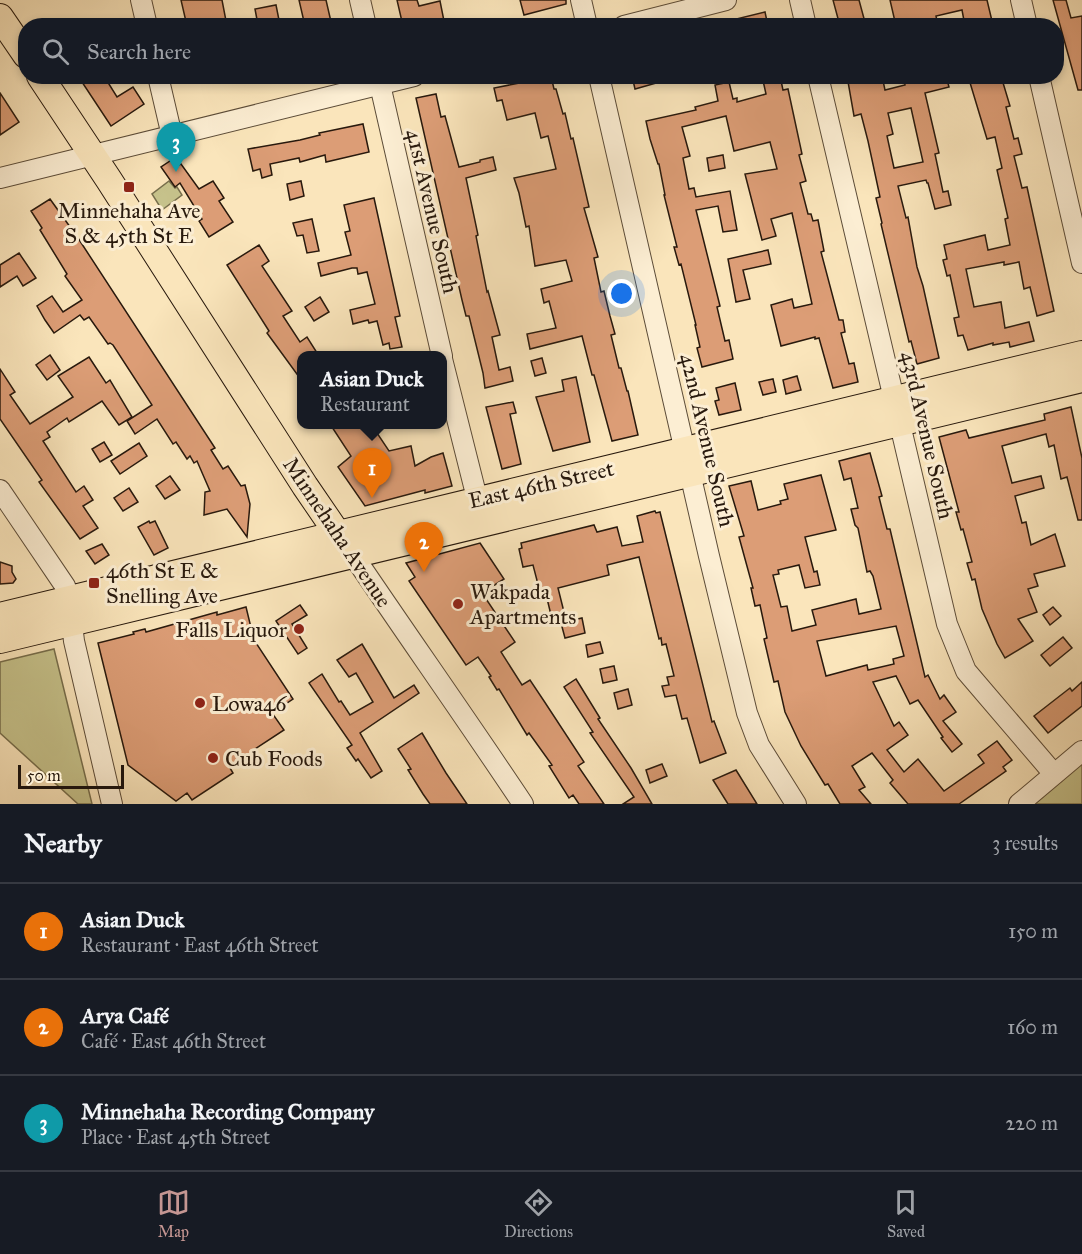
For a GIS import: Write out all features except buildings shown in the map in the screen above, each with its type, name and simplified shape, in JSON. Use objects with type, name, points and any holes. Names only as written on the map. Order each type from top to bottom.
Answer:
[{"type":"main road","points":[[0,17],[18,43]]},
{"type":"main road","name":"Minnehaha Avenue","points":[[45,84],[353,555]]},
{"type":"main road","name":"East 46th Street","points":[[897,412],[1082,354]]},
{"type":"main road","name":"East 46th Street","points":[[0,640],[70,611],[338,533],[480,511],[897,412],[1082,379]]},
{"type":"main road","name":"East 46th Street","points":[[0,616],[70,611],[353,555],[480,511]]},
{"type":"street","points":[[141,0],[145,18]]},
{"type":"street","points":[[360,0],[364,18]]},
{"type":"street","points":[[581,0],[585,18]]},
{"type":"street","points":[[655,18],[726,0]]},
{"type":"street","points":[[800,0],[804,18]]},
{"type":"street","points":[[1021,0],[1025,18]]},
{"type":"street","points":[[160,84],[172,136]]},
{"type":"street","points":[[0,178],[172,136],[368,84]]},
{"type":"street","name":"41st Avenue South","points":[[380,84],[441,351]]},
{"type":"street","name":"42nd Avenue South","points":[[601,84],[747,713],[759,745],[796,804]]},
{"type":"street","name":"43rd Avenue South","points":[[820,84],[947,624],[956,651],[966,671],[1054,774]]},
{"type":"street","points":[[1041,84],[1082,263]]},
{"type":"street","name":"41st Avenue South","points":[[447,377],[480,511]]},
{"type":"street","points":[[0,490],[65,586],[112,804]]},
{"type":"street","name":"Minnehaha Avenue","points":[[353,555],[523,804]]},
{"type":"street","points":[[1019,804],[1082,751]]},
{"type":"shaded area","points":[[169,181],[182,195],[162,210],[152,194]]},
{"type":"shaded area","points":[[54,649],[92,804],[78,804],[0,733],[0,662]]},
{"type":"shaded area","points":[[1082,762],[1082,804],[1033,804]]},
{"type":"place","name":"Minnehaha Recording Company","points":[[176,172]]},
{"type":"place","name":"Minnehaha Ave S & 45th St E","points":[[129,187]]},
{"type":"place","name":"Asian Duck","points":[[372,498]]},
{"type":"place","name":"Arya Café","points":[[424,572]]},
{"type":"place","name":"46th St E & Snelling Ave","points":[[94,583]]},
{"type":"place","name":"Wakpada Apartments","points":[[458,604]]},
{"type":"place","name":"Falls Liquor","points":[[299,629]]},
{"type":"place","name":"Lowa46","points":[[200,703]]},
{"type":"place","name":"Cub Foods","points":[[213,758]]}]
